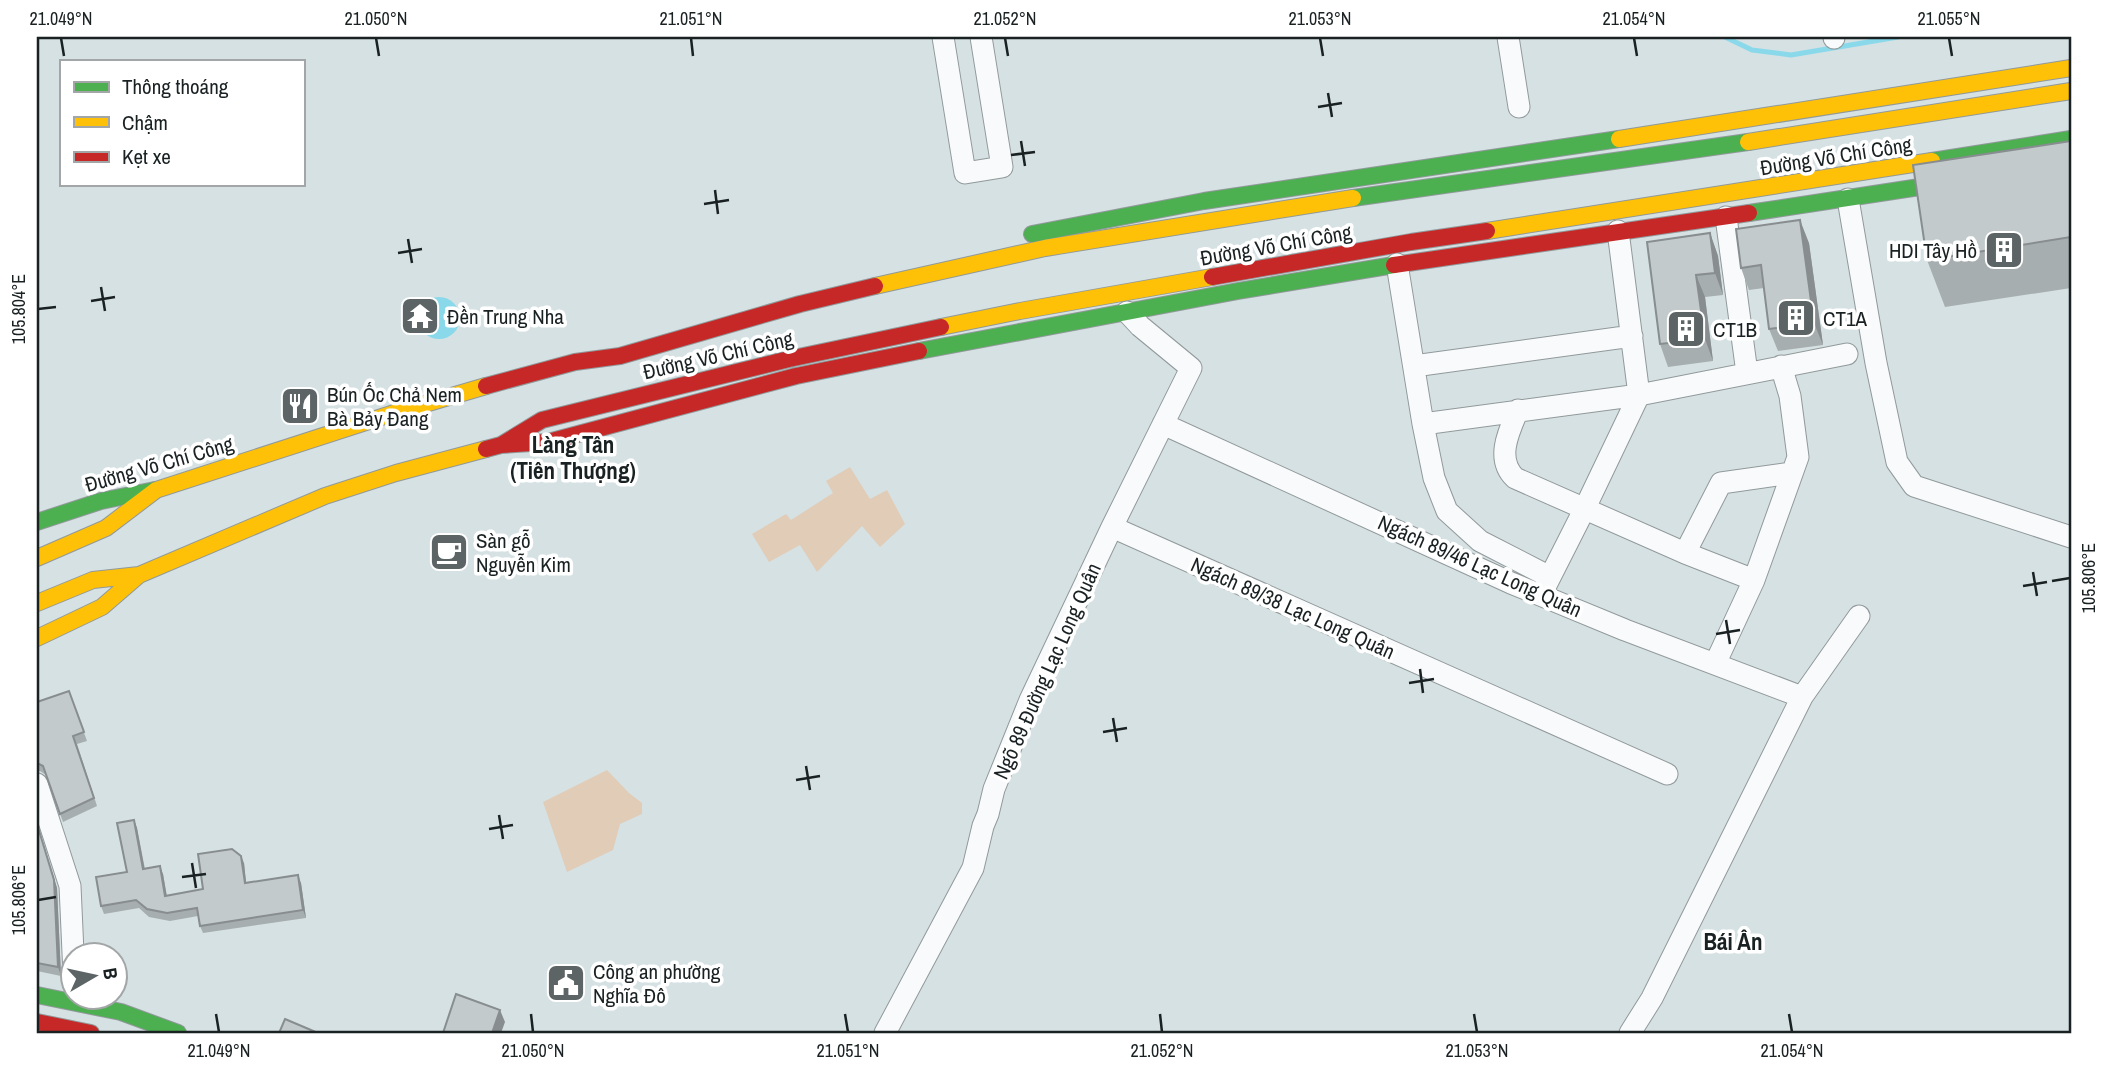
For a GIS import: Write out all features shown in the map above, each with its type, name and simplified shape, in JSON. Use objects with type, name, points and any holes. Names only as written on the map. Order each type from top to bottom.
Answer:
[{"type":"main road","points":[[1015,238],[1090,221],[1255,192],[1845,106],[2071,68]]},
{"type":"main road","name":"Đường Võ Chí Công","points":[[37,522],[102,502],[156,490],[394,413],[575,362],[621,356],[800,304],[1045,248],[1394,192],[1826,131],[2071,90]]},
{"type":"main road","name":"Đường Võ Chí Công","points":[[501,445],[542,421],[599,405],[789,359],[1020,311],[1410,242],[1713,198],[2071,139]]},
{"type":"main road","name":"Đường Võ Chí Công","points":[[139,575],[325,496],[396,473],[501,445],[548,442],[796,376],[922,350],[1397,264],[1979,178]]},
{"type":"main road","points":[[748,302],[824,282]]},
{"type":"main road","name":"Đường Võ Chí Công","points":[[575,362],[605,344]]},
{"type":"main road","points":[[37,558],[106,528],[156,490]]},
{"type":"main road","points":[[37,603],[93,580],[139,575]]},
{"type":"main road","points":[[37,638],[102,607],[139,575]]},
{"type":"main road","points":[[37,995],[60,998]]},
{"type":"main road","points":[[99,1010],[119,1018],[178,1033]]},
{"type":"main road","points":[[37,1023],[91,1033]]},
{"type":"street","points":[[943,37],[965,173],[1002,167],[981,37]]},
{"type":"street","points":[[1508,37],[1519,107]]},
{"type":"street","points":[[1848,199],[1876,363],[1897,462],[1914,486],[2071,537]]},
{"type":"street","points":[[1726,217],[1747,373]]},
{"type":"street","points":[[1397,264],[1423,424],[1434,478],[1447,511],[1480,541],[1546,586],[1639,395],[1618,231]]},
{"type":"street","name":"Ngõ 89 Đường Lạc Long Quân","points":[[885,1033],[973,868],[983,825],[1002,768],[1048,660],[1191,368],[1127,312]]},
{"type":"street","points":[[1414,366],[1632,336]]},
{"type":"street","points":[[1423,424],[1639,395],[1847,354]]},
{"type":"street","points":[[1715,664],[1754,580],[1797,457],[1790,396],[1781,366]]},
{"type":"street","points":[[1518,410],[1505,442],[1505,459],[1509,472],[1515,478],[1584,510],[1754,580]]},
{"type":"street","name":"Ngách 89/46 Lạc Long Quân","points":[[1163,424],[1511,583],[1546,586],[1625,630],[1802,697]]},
{"type":"street","points":[[1685,553],[1721,483],[1792,473]]},
{"type":"street","name":"Ngách 89/38 Lạc Long Quân","points":[[1112,527],[1667,774]]},
{"type":"street","points":[[1630,1033],[1658,985],[1802,697],[1859,616]]},
{"type":"street","points":[[37,784],[70,886],[72,940]]},
{"type":"shaded area","points":[[850,467],[870,499],[887,490],[905,524],[880,547],[862,526],[817,572],[800,545],[769,562],[752,534],[786,514],[791,520],[833,493],[826,481]]},
{"type":"shaded area","points":[[607,770],[642,803],[642,814],[620,824],[613,850],[567,872],[543,802]]},
{"type":"water","points":[[439,297],[454,303],[460,318],[454,333],[439,339],[424,333],[418,318],[424,303]]},
{"type":"building","points":[[2071,141],[2071,237],[1927,260],[1913,165]]},
{"type":"building","name":"CT1A","points":[[1800,220],[1814,323],[1769,329],[1761,265],[1741,268],[1736,229]]},
{"type":"building","name":"CT1B","points":[[1710,233],[1715,273],[1696,275],[1705,339],[1660,344],[1647,242]]},
{"type":"building","points":[[69,691],[84,732],[73,736],[94,798],[60,814],[43,766],[37,763],[37,702]]},
{"type":"building","points":[[134,820],[143,869],[160,866],[165,896],[203,889],[198,854],[232,849],[241,856],[245,883],[298,875],[303,910],[200,926],[197,908],[167,913],[147,909],[136,900],[101,906],[96,877],[127,872],[117,823]]},
{"type":"building","points":[[37,824],[54,880],[58,967],[37,963]]},
{"type":"building","points":[[456,994],[500,1010],[492,1033],[443,1033]]},
{"type":"building","points":[[285,1019],[318,1033],[279,1033]]},
{"type":"waterway","points":[[1725,37],[1752,50],[1791,55],[1898,37]]},
{"type":"traffic: fast","points":[[1032,234],[1204,201],[1619,139]]},
{"type":"traffic: fast","points":[[1932,161],[2071,139]]},
{"type":"traffic: fast","points":[[1353,198],[1748,142]]},
{"type":"traffic: fast","points":[[1749,213],[1959,181]]},
{"type":"traffic: fast","points":[[919,351],[1238,291],[1394,265]]},
{"type":"traffic: fast","points":[[37,522],[101,501],[155,490]]},
{"type":"traffic: fast","points":[[37,995],[121,1012],[178,1033]]},
{"type":"traffic: slow","points":[[1619,139],[2071,68]]},
{"type":"traffic: slow","points":[[1748,142],[2071,91]]},
{"type":"traffic: slow","points":[[1487,231],[1932,161]]},
{"type":"traffic: slow","points":[[875,286],[1045,248],[1353,198]]},
{"type":"traffic: slow","points":[[941,327],[1212,277]]},
{"type":"traffic: slow","points":[[37,558],[106,528],[156,490],[486,386]]},
{"type":"traffic: slow","points":[[37,603],[93,580],[139,575],[325,496],[396,473],[486,449]]},
{"type":"traffic: slow","points":[[37,638],[102,607],[139,575]]},
{"type":"traffic: jam","points":[[1394,265],[1749,213]]},
{"type":"traffic: jam","points":[[1212,277],[1487,231]]},
{"type":"traffic: jam","points":[[486,386],[575,362],[620,356],[800,304],[875,286]]},
{"type":"traffic: jam","points":[[486,449],[501,445],[542,420],[789,359],[941,327]]},
{"type":"traffic: jam","points":[[501,445],[548,442],[796,376],[919,351]]},
{"type":"traffic: jam","points":[[37,1022],[91,1033]]},
{"type":"place","name":"HDI Tây Hồ","points":[[2004,250]]},
{"type":"place","name":"Đền Trung Nha","points":[[420,316]]},
{"type":"place","name":"CT1A","points":[[1796,318]]},
{"type":"place","name":"CT1B","points":[[1686,329]]},
{"type":"place","name":"Bún Ốc Chả Nem Bà Bảy Đang","points":[[300,406]]},
{"type":"place","name":"Sàn gỗ Nguyễn Kim","points":[[449,552]]},
{"type":"place","name":"Công an phường Nghĩa Đô","points":[[566,983]]},
{"type":"district","name":"Làng Tân (Tiên Thượng)","points":[[573,457]]},
{"type":"district","name":"Bái Ân","points":[[1733,941]]}]
